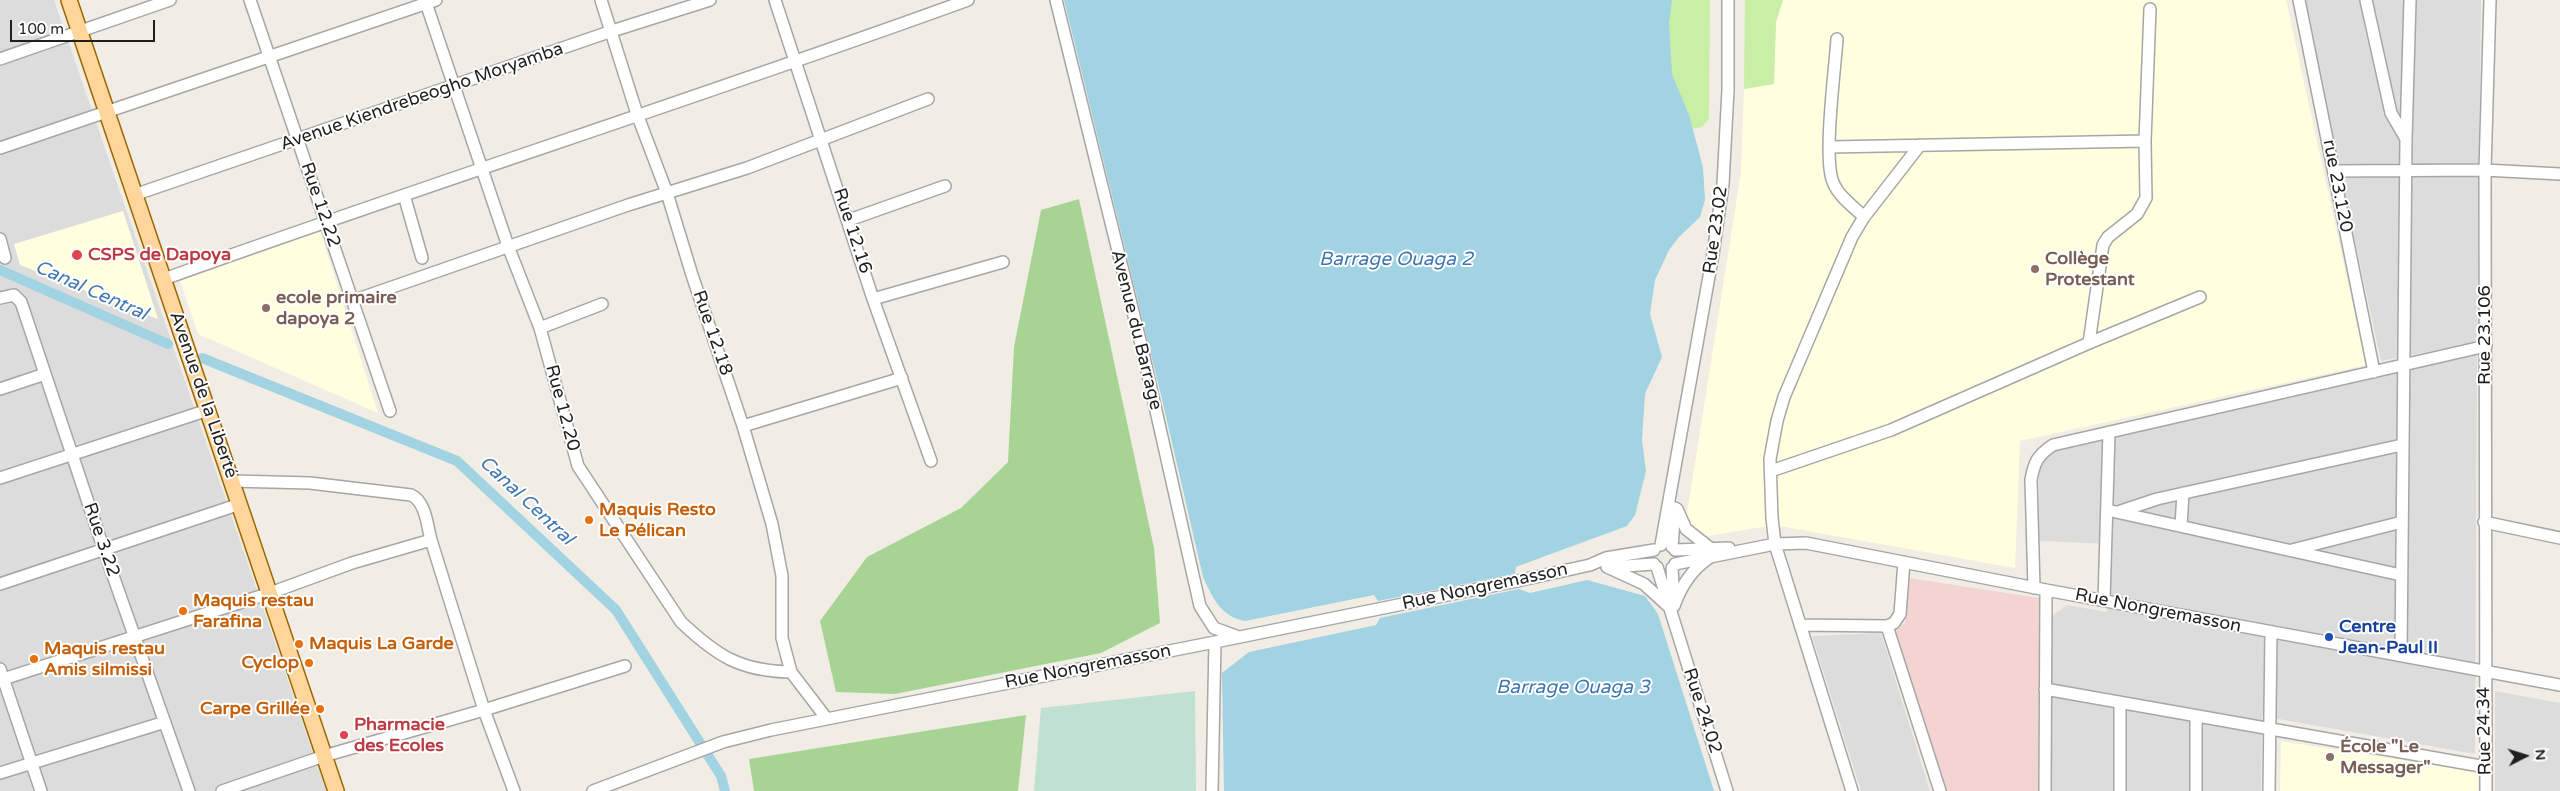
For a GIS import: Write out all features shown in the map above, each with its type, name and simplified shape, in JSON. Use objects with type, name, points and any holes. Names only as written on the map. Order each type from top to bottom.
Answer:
[{"type":"main road","name":"Avenue de la Liberté","points":[[69,0],[336,791]]},
{"type":"street","points":[[0,59],[170,0]]},
{"type":"street","name":"Rue 12.22","points":[[250,0],[390,411]]},
{"type":"street","name":"Rue 12.18","points":[[601,0],[637,114],[667,193],[692,275],[744,426],[772,524],[782,576],[782,638],[791,672]]},
{"type":"street","name":"Avenue Kiendrebeogho Moryamba","points":[[134,195],[612,31],[710,0]]},
{"type":"street","name":"Rue 12.16","points":[[775,0],[794,63],[849,220],[873,299],[932,461]]},
{"type":"street","points":[[164,279],[637,114],[794,63],[968,0]]},
{"type":"street","name":"Avenue du Barrage","points":[[1056,0],[1141,344],[1200,606],[1214,628],[1223,633],[1241,637]]},
{"type":"street","name":"Rue 23.02","points":[[1665,548],[1723,184],[1728,90],[1728,0]]},
{"type":"street","name":"rue 23.120","points":[[2299,0],[2374,372]]},
{"type":"street","points":[[2366,0],[2391,113],[2406,139]]},
{"type":"street","points":[[2401,655],[2406,139],[2410,0]]},
{"type":"street","name":"Rue 23.106","points":[[2484,671],[2485,170],[2490,0]]},
{"type":"street","points":[[0,148],[270,58],[429,1]]},
{"type":"street","name":"Rue 12.20","points":[[429,1],[453,87],[508,246],[540,328],[578,466],[681,622],[699,639],[732,662],[766,670],[791,672]]},
{"type":"street","points":[[2089,343],[2104,245],[2108,238],[2137,214],[2146,198],[2145,141],[2150,9]]},
{"type":"street","points":[[1837,39],[1830,147],[1833,184],[1864,217]]},
{"type":"street","points":[[352,302],[508,246],[747,168],[928,99]]},
{"type":"street","points":[[1830,147],[2145,141]]},
{"type":"street","points":[[1852,791],[1775,544],[1772,518],[1771,471],[1773,442],[1784,398],[1842,257],[1864,217],[1920,145]]},
{"type":"street","points":[[2335,171],[2485,170],[2560,174]]},
{"type":"street","points":[[849,220],[945,186]]},
{"type":"street","points":[[404,195],[422,258]]},
{"type":"street","points":[[0,238],[5,258]]},
{"type":"street","points":[[873,299],[1003,262]]},
{"type":"street","name":"Rue 3.22","points":[[4,296],[18,298],[21,302],[104,550],[189,791]]},
{"type":"street","points":[[1771,471],[1891,430],[2089,343],[2200,297]]},
{"type":"street","points":[[540,328],[602,304]]},
{"type":"street","points":[[2034,588],[2031,480],[2034,463],[2041,452],[2053,445],[2486,346]]},
{"type":"street","points":[[0,389],[45,374]]},
{"type":"street","points":[[744,426],[902,378]]},
{"type":"street","points":[[0,478],[208,410]]},
{"type":"street","points":[[2104,601],[2113,511],[2110,432]]},
{"type":"street","points":[[2113,511],[2157,499],[2402,444]]},
{"type":"street","name":"Rue 23.02","points":[[1665,548],[1676,494],[1678,457]]},
{"type":"street","points":[[232,481],[310,483],[411,495],[416,498],[422,507],[440,573],[484,710],[514,791]]},
{"type":"street","points":[[2181,526],[2183,493]]},
{"type":"street","points":[[1607,567],[1644,584],[1672,606],[1686,580],[1711,552],[1686,529],[1678,511],[1676,494]]},
{"type":"street","points":[[0,584],[240,504]]},
{"type":"street","points":[[2113,511],[2401,575]]},
{"type":"street","points":[[2290,550],[2402,522]]},
{"type":"street","points":[[2484,522],[2560,538]]},
{"type":"street","points":[[41,791],[1,676],[135,636],[270,593],[352,563],[431,540]]},
{"type":"street","name":"Rue Nongremasson","points":[[593,791],[723,742],[826,719],[1241,637],[1590,565],[1606,558],[1665,548],[1711,552],[1756,548],[1775,544],[1806,543],[2034,588],[2560,685]]},
{"type":"street","points":[[1665,548],[1678,557],[1674,566],[1666,570],[1655,566],[1652,557],[1665,548]]},
{"type":"street","name":"Rue Nongremasson","points":[[1674,566],[1711,552]]},
{"type":"street","points":[[1800,625],[1888,626],[1894,623],[1900,614],[1904,562]]},
{"type":"street","name":"Rue Nongremasson","points":[[1590,565],[1607,567],[1655,566]]},
{"type":"street","name":"Rue 24.02","points":[[1655,566],[1672,606]]},
{"type":"street","name":"Rue 24.02","points":[[1674,566],[1672,606],[1676,631],[1727,791]]},
{"type":"street","points":[[2045,791],[2046,590]]},
{"type":"street","points":[[1888,626],[1940,791]]},
{"type":"street","points":[[2269,791],[2271,632]]},
{"type":"street","points":[[1212,791],[1215,642]]},
{"type":"street","points":[[222,791],[324,756],[484,710],[625,666]]},
{"type":"street","name":"Rue 24.34","points":[[2484,671],[2486,791]]},
{"type":"street","points":[[791,672],[826,719]]},
{"type":"street","points":[[2045,689],[2486,767]]},
{"type":"street","points":[[2120,702],[2120,791]]},
{"type":"street","points":[[2196,716],[2196,791]]},
{"type":"street","points":[[0,773],[165,722]]},
{"type":"shaded area","points":[[0,0],[54,0],[326,791],[0,791]]},
{"type":"shaded area","name":"Collège Protestant","points":[[1783,0],[2286,0],[2366,365],[2020,441],[2015,568],[1774,525],[1707,536],[1686,520],[1741,172],[1744,89],[1774,84],[1776,22]]},
{"type":"shaded area","points":[[2303,0],[2481,0],[2477,342],[2381,361]]},
{"type":"shaded area","name":"CSPS de Dapoya","points":[[123,211],[158,319],[20,265],[14,244]]},
{"type":"shaded area","name":"ecole primaire dapoya 2","points":[[320,231],[378,413],[198,334],[180,281]]},
{"type":"shaded area","points":[[2477,355],[2475,754],[2262,716],[2261,791],[2048,791],[2052,616],[2067,605],[2107,612],[2111,544],[2039,541],[2039,458],[2045,453]]},
{"type":"shaded area","points":[[1909,578],[2039,598],[2038,791],[1947,791],[1894,633],[1905,623]]},
{"type":"shaded area","points":[[1881,633],[1930,791],[1861,791],[1812,636]]},
{"type":"shaded area","points":[[1195,691],[1196,791],[1034,791],[1041,708]]},
{"type":"shaded area","points":[[2495,691],[2560,703],[2560,791],[2495,791]]},
{"type":"shaded area","name":"École \"Le Messager\"","points":[[2281,741],[2478,772],[2478,791],[2280,791]]},
{"type":"green space","points":[[1672,0],[1710,0],[1709,119],[1702,127],[1691,129],[1672,74],[1668,37]]},
{"type":"green space","points":[[1745,0],[1783,0],[1776,22],[1774,84],[1744,89]]},
{"type":"green space","points":[[1079,199],[1154,548],[1160,623],[1101,653],[895,694],[836,692],[820,621],[867,557],[961,508],[1008,462],[1014,347],[1041,210]]},
{"type":"green space","points":[[1026,715],[1018,791],[754,791],[749,759]]},
{"type":"water","name":"Barrage Ouaga 2","points":[[1064,0],[1672,0],[1669,23],[1672,74],[1689,115],[1703,167],[1705,200],[1700,217],[1679,237],[1669,250],[1655,280],[1650,314],[1662,357],[1645,394],[1642,440],[1646,471],[1635,515],[1627,526],[1516,567],[1515,574],[1378,601],[1374,595],[1245,621],[1236,619],[1223,610],[1214,599],[1203,577],[1161,395]]},
{"type":"water","name":"Barrage Ouaga 3","points":[[1587,580],[1645,596],[1658,614],[1714,791],[1224,791],[1222,673],[1249,652],[1376,625],[1380,618],[1519,589],[1530,593]]},
{"type":"waterway","name":"Canal Central","points":[[0,270],[168,344]]},
{"type":"waterway","name":"Canal Central","points":[[202,358],[457,461],[616,610],[721,776],[725,791]]},
{"type":"place","name":"CSPS de Dapoya","points":[[77,255]]},
{"type":"place","name":"Collège Protestant","points":[[2035,269]]},
{"type":"place","name":"ecole primaire dapoya 2","points":[[266,308]]},
{"type":"place","name":"Maquis Resto Le Pélican","points":[[589,520]]},
{"type":"place","name":"Maquis restau Farafina","points":[[183,611]]},
{"type":"place","name":"Centre Jean-Paul II","points":[[2329,637]]},
{"type":"place","name":"Maquis La Garde","points":[[299,644]]},
{"type":"place","name":"Maquis restau Amis silmissi","points":[[34,659]]},
{"type":"place","name":"Cyclop","points":[[309,663]]},
{"type":"place","name":"Carpe Grillée","points":[[320,709]]},
{"type":"place","name":"Pharmacie des Ecoles","points":[[344,735]]},
{"type":"place","name":"École \"Le Messager\"","points":[[2330,757]]}]
